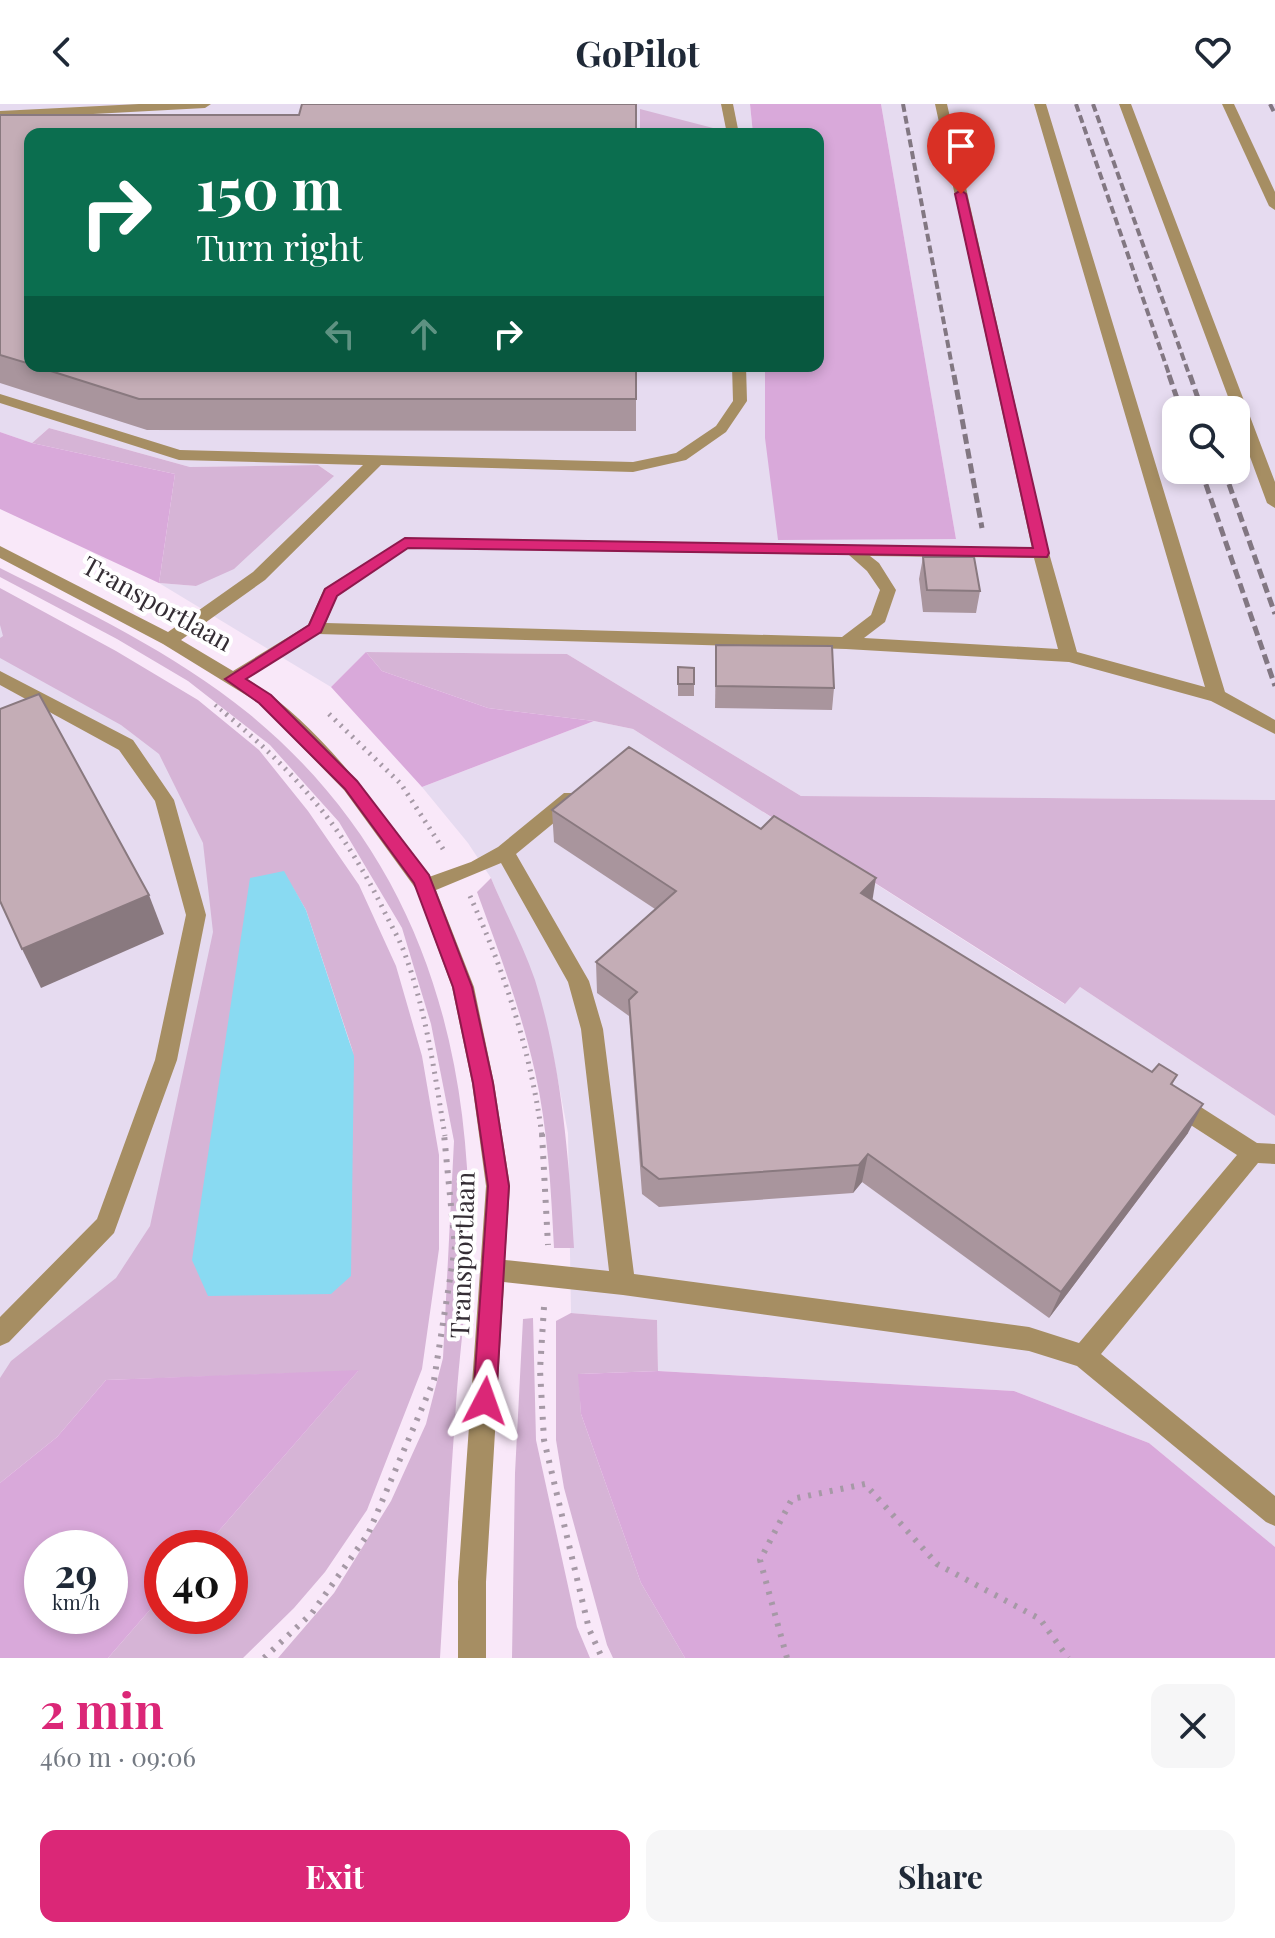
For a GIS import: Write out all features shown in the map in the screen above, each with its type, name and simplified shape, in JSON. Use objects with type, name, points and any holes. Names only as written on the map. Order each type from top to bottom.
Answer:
[{"type":"street","points":[[0,115],[205,104]]},
{"type":"street","points":[[727,104],[732,128]]},
{"type":"street","points":[[941,104],[1041,553],[1069,656]]},
{"type":"street","points":[[1040,104],[1217,696]]},
{"type":"street","points":[[1125,104],[1275,503]]},
{"type":"street","points":[[1228,104],[1275,206]]},
{"type":"street","points":[[0,398],[179,455],[633,467],[681,457],[721,429],[740,401],[739,372]]},
{"type":"street","points":[[169,640],[259,576],[376,461]]},
{"type":"street","points":[[315,628],[330,593],[405,543],[1041,553]]},
{"type":"street","points":[[846,643],[879,618],[888,590],[873,567],[853,550]]},
{"type":"street","name":"Transportlaan","points":[[0,551],[169,640],[265,699],[351,785],[425,886],[463,987],[483,1083],[498,1186],[472,1582],[472,1658]]},
{"type":"street","points":[[234,679],[315,628],[846,643],[1069,656],[1217,696],[1275,728]]},
{"type":"street","points":[[0,677],[126,745],[164,800],[196,915],[166,1060],[106,1225],[0,1334]]},
{"type":"street","points":[[425,886],[505,852],[587,785]]},
{"type":"street","points":[[505,852],[578,981],[592,1029],[623,1284]]},
{"type":"street","points":[[1084,1356],[1264,1154],[1161,1093]]},
{"type":"street","points":[[493,1270],[623,1284],[1029,1339],[1084,1356],[1274,1508]]},
{"type":"path","points":[[204,695],[272,753],[329,816],[373,887],[406,955],[428,1035],[445,1139],[455,1247],[434,1380],[368,1534],[312,1613],[264,1658]]},
{"type":"path","points":[[324,709],[401,784],[459,874],[496,948],[532,1069],[549,1190],[540,1370],[544,1440],[589,1629],[602,1658]]},
{"type":"path","points":[[787,1658],[760,1560],[792,1499],[865,1484],[937,1564],[1040,1619],[1068,1658]]},
{"type":"shaded area","points":[[0,104],[750,104],[752,128],[24,128],[24,372],[765,372],[765,438],[956,539],[881,104],[1275,104],[1275,800],[801,796],[567,654],[367,652],[331,687],[159,583],[196,586],[333,475],[318,465],[190,467],[49,428],[32,443],[0,432]]},
{"type":"shaded area","points":[[750,104],[881,104],[956,539],[778,540],[765,438],[765,372],[824,372],[824,128],[752,128]]},
{"type":"shaded area","points":[[640,109],[713,128],[640,128]]},
{"type":"shaded area","points":[[49,428],[190,467],[318,465],[334,476],[234,569],[196,586],[159,583],[175,474],[32,443]]},
{"type":"shaded area","points":[[0,432],[32,443],[175,474],[159,583],[0,509]]},
{"type":"shaded area","points":[[0,568],[159,652],[248,713],[303,764],[349,819],[387,878],[417,940],[440,1006],[456,1075],[465,1147],[469,1221],[440,1658],[278,1658],[334,1593],[391,1501],[426,1424],[443,1358],[454,1141],[431,1024],[402,928],[339,822],[270,745],[188,681],[0,577]]},
{"type":"shaded area","points":[[0,588],[198,700],[259,750],[308,811],[359,885],[396,966],[422,1056],[439,1155],[439,1249],[422,1369],[367,1510],[325,1572],[294,1608],[243,1658],[108,1658],[144,1617],[144,1634],[248,1634],[248,1530],[220,1530],[358,1371],[106,1380],[57,1437],[0,1483],[0,1378],[11,1361],[116,1278],[150,1226],[213,932],[203,843],[159,754],[121,725],[0,658],[0,638],[3,636]],"holes":[[[283,871],[306,910],[354,1055]]]},
{"type":"shaded area","points":[[0,620],[282,805],[192,1260],[0,1483]]},
{"type":"shaded area","points":[[366,652],[567,654],[801,796],[1275,800],[1275,1116],[1080,987],[1065,1004],[633,729],[488,708],[382,671]]},
{"type":"shaded area","points":[[366,652],[382,671],[488,708],[594,721],[422,787],[331,687]]},
{"type":"shaded area","points":[[594,721],[633,729],[1064,1004],[1080,987],[1275,1116],[1275,1547],[1149,1443],[1014,1391],[658,1371],[657,1320],[571,1313],[568,1133],[551,1044],[534,979],[491,878],[468,843],[422,787]]},
{"type":"shaded area","points":[[491,878],[535,980],[552,1046],[567,1147],[574,1248],[554,1248],[546,1137],[535,1072],[516,1004],[477,892]]},
{"type":"shaded area","points":[[571,1313],[657,1320],[658,1371],[579,1374],[581,1414],[641,1583],[685,1658],[613,1658],[607,1645],[564,1488],[556,1440],[556,1321]]},
{"type":"shaded area","points":[[533,1318],[536,1440],[577,1627],[590,1658],[512,1658],[515,1473],[523,1319]]},
{"type":"shaded area","points":[[359,1370],[220,1530],[144,1530],[144,1617],[108,1658],[0,1658],[0,1483],[57,1437],[106,1380]]},
{"type":"shaded area","points":[[658,1371],[1014,1391],[1149,1443],[1275,1547],[1275,1658],[685,1658],[641,1583],[581,1414],[578,1374]]},
{"type":"water","points":[[284,871],[306,910],[354,1056],[351,1276],[331,1294],[208,1296],[192,1260],[250,878]]},
{"type":"building","points":[[302,104],[636,104],[636,128],[24,128],[24,362],[0,355],[0,115],[299,115]]},
{"type":"building","points":[[54,372],[636,372],[636,399],[139,399]]},
{"type":"building","points":[[923,557],[974,557],[980,591],[927,590]]},
{"type":"building","points":[[716,645],[832,646],[834,688],[716,686]]},
{"type":"building","points":[[678,667],[694,668],[694,684],[678,684]]},
{"type":"building","points":[[39,694],[149,895],[22,949],[0,901],[0,709]]},
{"type":"building","points":[[629,747],[761,829],[774,816],[876,878],[861,893],[1152,1072],[1159,1064],[1177,1075],[1171,1084],[1203,1104],[1061,1292],[868,1154],[859,1165],[659,1179],[642,1166],[629,1000],[637,992],[596,962],[676,891],[552,810]]},
{"type":"railway","points":[[903,104],[954,377]]},
{"type":"railway","points":[[1076,104],[1170,377]]},
{"type":"railway","points":[[1093,104],[1190,377]]},
{"type":"railway","points":[[1270,104],[1275,114]]},
{"type":"railway","points":[[954,375],[982,528]]},
{"type":"railway","points":[[1169,375],[1176,396]]},
{"type":"railway","points":[[1190,375],[1197,396]]},
{"type":"railway","points":[[1206,484],[1275,686]]},
{"type":"railway","points":[[1229,484],[1275,614]]},
{"type":"route","points":[[485,1401],[498,1186],[483,1083],[463,987],[422,880],[351,785],[265,699],[234,679],[315,628],[330,593],[405,543],[1041,553],[961,194]]}]
